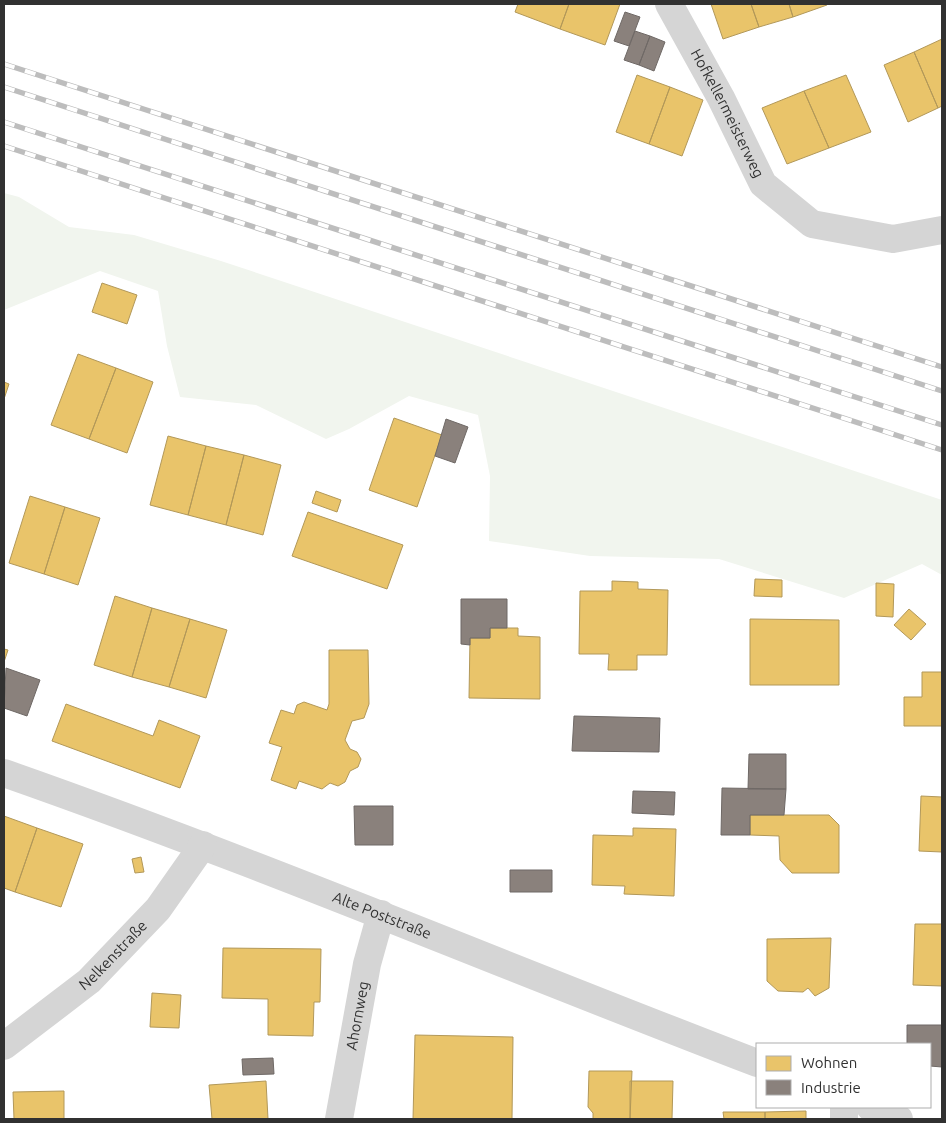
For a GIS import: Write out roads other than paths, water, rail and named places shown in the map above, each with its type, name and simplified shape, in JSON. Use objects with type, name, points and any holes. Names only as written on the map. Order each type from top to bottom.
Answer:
[{"type":"street","name":"Hofkellermeisterweg","points":[[669,4],[721,98],[763,184],[812,224],[893,239],[942,230]]},
{"type":"street","name":"Alte Poststraße","points":[[4,772],[203,845],[756,1063]]},
{"type":"street","name":"Nelkenstraße","points":[[4,1046],[89,981],[158,909],[203,845]]},
{"type":"street","name":"Ahornweg","points":[[339,1119],[367,964],[381,914]]},
{"type":"street","points":[[872,1108],[899,1119]]},
{"type":"railway","points":[[4,64],[942,367]]},
{"type":"railway","points":[[4,87],[942,391]]},
{"type":"railway","points":[[4,122],[942,425]]},
{"type":"railway","points":[[4,146],[942,450]]}]
